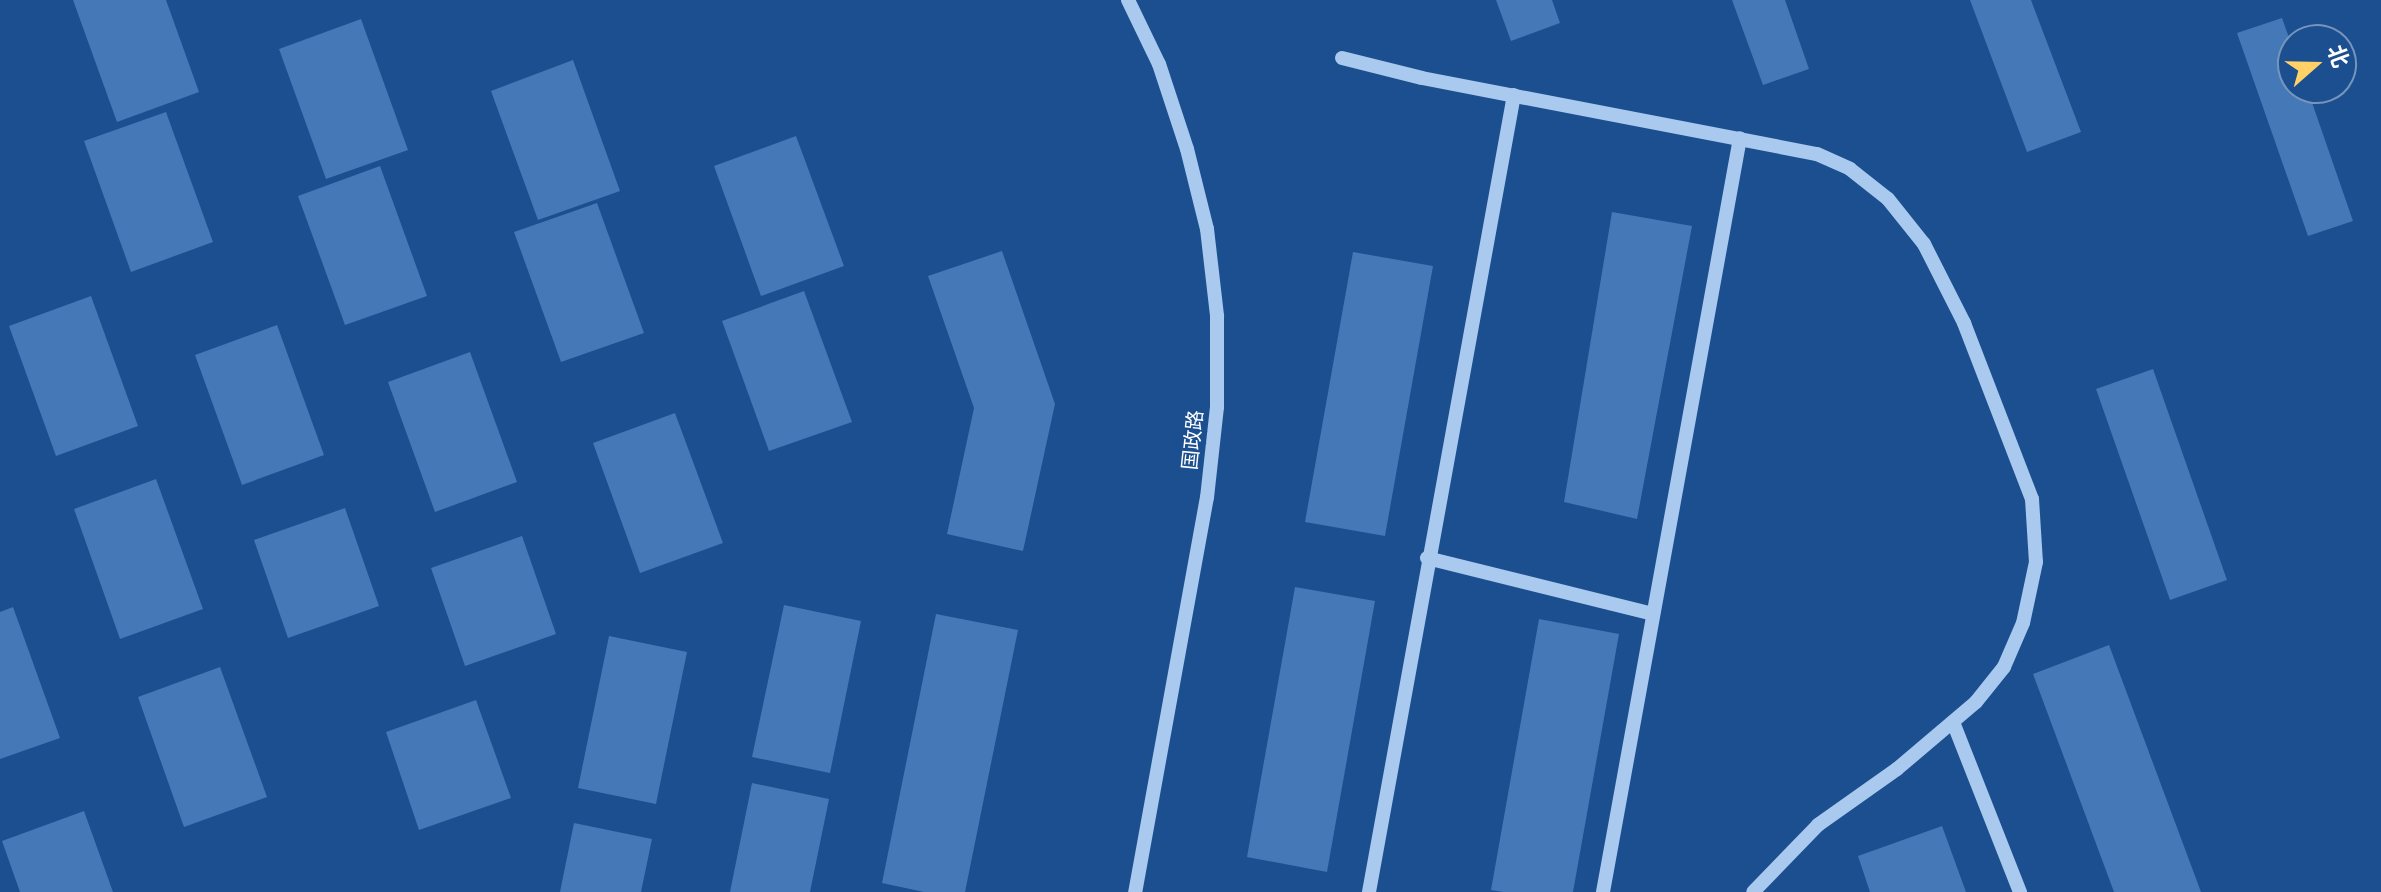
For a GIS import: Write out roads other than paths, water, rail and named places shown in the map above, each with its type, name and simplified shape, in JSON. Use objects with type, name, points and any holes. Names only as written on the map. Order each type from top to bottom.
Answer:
[{"type":"street","name":"国政路","points":[[1128,0],[1159,64],[1187,149],[1207,229],[1217,316],[1217,407],[1207,497],[1135,892]]},
{"type":"street","points":[[1342,58],[1817,154],[1850,169],[1888,199],[1924,244],[1957,310],[2032,499],[2036,562],[2023,623],[2004,667],[1976,702],[1897,769],[1818,825],[1754,891]]},
{"type":"street","points":[[1369,892],[1427,558],[1514,95]]},
{"type":"street","points":[[1603,892],[1740,138]]},
{"type":"street","points":[[1427,558],[1653,614]]},
{"type":"street","points":[[1953,722],[2020,892]]}]
